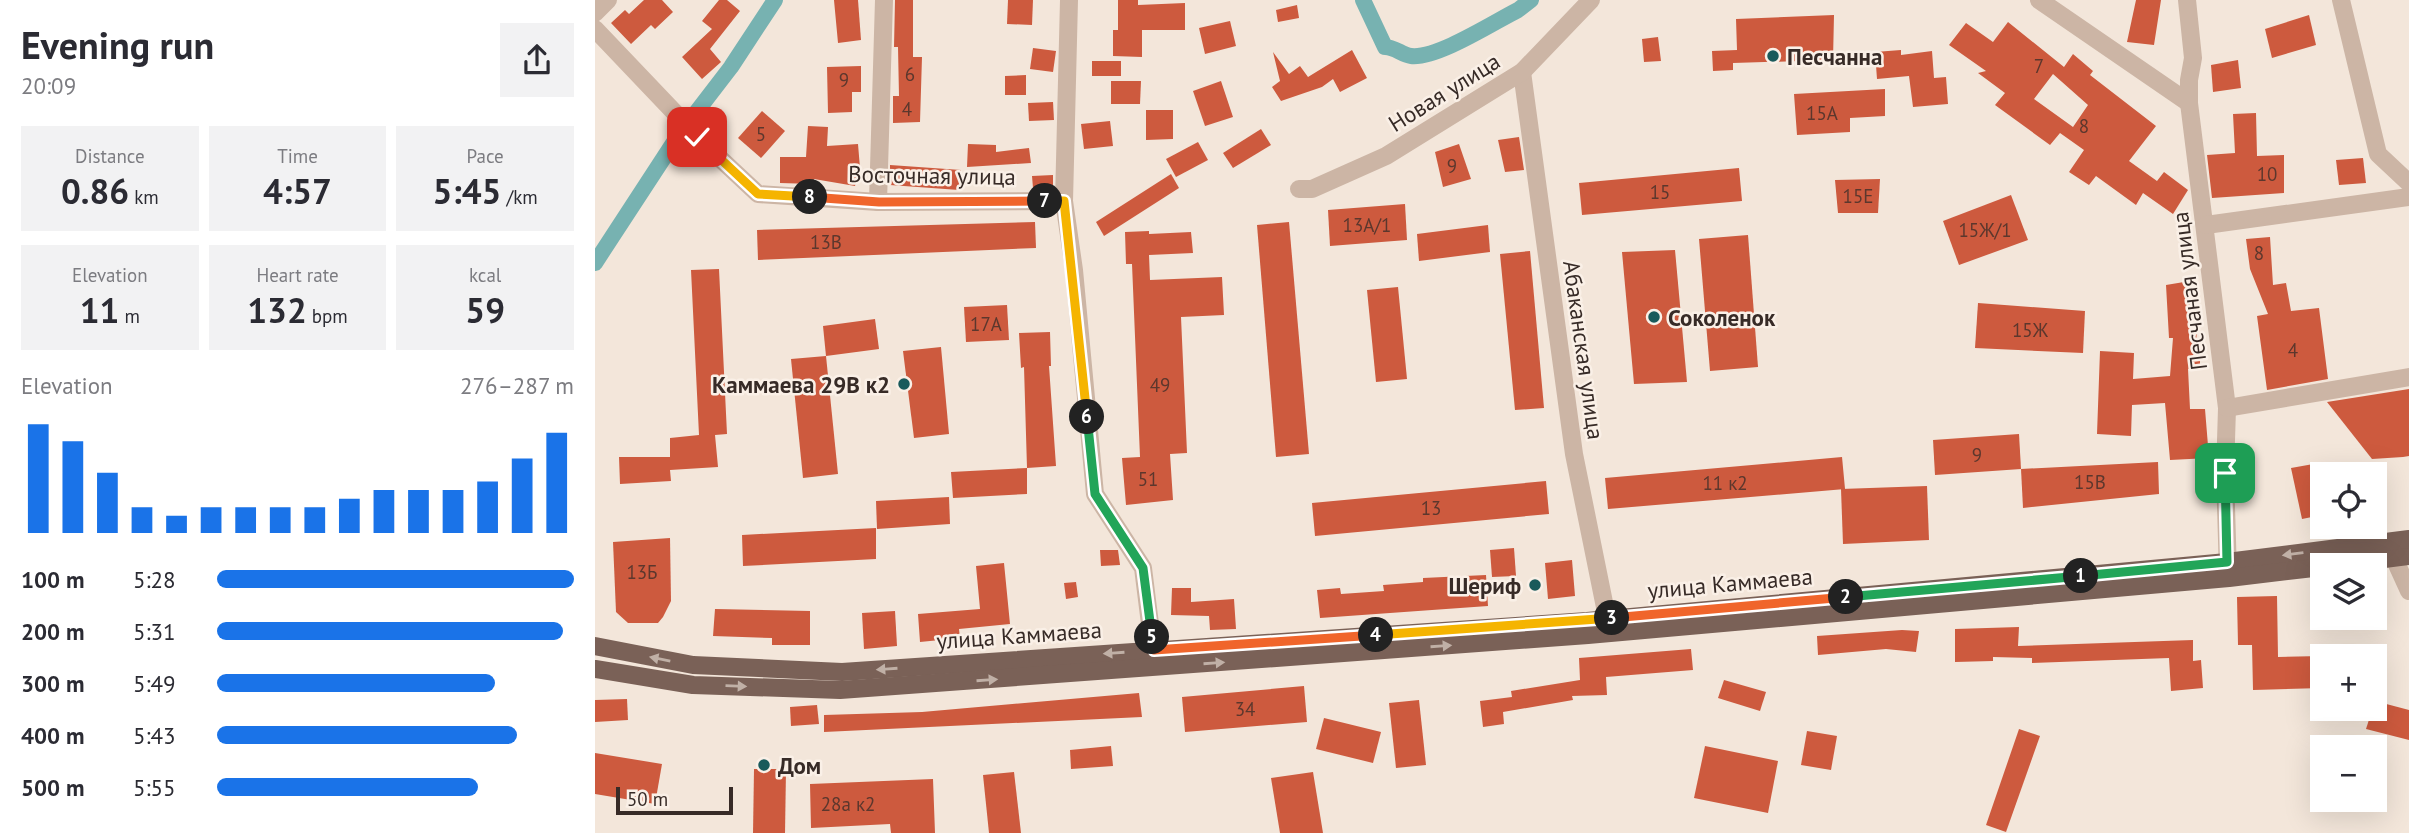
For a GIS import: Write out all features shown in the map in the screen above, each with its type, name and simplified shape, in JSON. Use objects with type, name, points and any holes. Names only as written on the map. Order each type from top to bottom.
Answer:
[{"type":"main road","name":"улица Каммаева","points":[[595,669],[693,685],[840,690],[1155,659],[1609,625],[2228,570],[2401,549]]},
{"type":"main road","name":"улица Каммаева","points":[[2228,570],[2310,567]]},
{"type":"main road","name":"улица Каммаева","points":[[595,646],[693,665],[842,672],[1155,659]]},
{"type":"street","points":[[595,13],[608,0]]},
{"type":"street","points":[[879,202],[884,0]]},
{"type":"street","points":[[1069,0],[1064,201],[1074,270],[1095,494],[1143,568],[1155,659]]},
{"type":"street","name":"Новая улица","points":[[1299,189],[1312,189],[1386,156],[1522,72],[1591,0]]},
{"type":"street","points":[[2039,0],[2189,103]]},
{"type":"street","name":"Песчаная улица","points":[[2187,0],[2193,58],[2189,103],[2227,408],[2225,473],[2228,570]]},
{"type":"street","points":[[2341,0],[2378,154],[2409,183]]},
{"type":"street","points":[[595,29],[676,114]]},
{"type":"street","name":"Абаканская улица","points":[[1522,72],[1574,454],[1609,625]]},
{"type":"street","name":"Восточная улица","points":[[697,137],[758,194],[879,202],[1064,201]]},
{"type":"street","points":[[2206,225],[2409,198]]},
{"type":"street","points":[[2227,408],[2409,377]]},
{"type":"street","points":[[2401,549],[2409,591]]},
{"type":"building","points":[[644,0],[662,0],[673,12],[655,29],[651,25],[631,44],[611,23],[625,10],[629,14]]},
{"type":"building","points":[[719,0],[727,0],[740,11],[710,49],[721,62],[702,79],[682,57],[712,29],[702,21]]},
{"type":"building","points":[[834,0],[858,0],[861,40],[838,43]]},
{"type":"building","points":[[895,0],[913,0],[913,57],[922,57],[920,122],[893,123],[893,96],[899,96],[898,47],[894,47]]},
{"type":"building","points":[[1008,0],[1033,0],[1032,25],[1007,24]]},
{"type":"building","points":[[1118,0],[1138,0],[1138,5],[1185,3],[1185,30],[1142,30],[1142,57],[1113,56],[1113,30],[1118,30]]},
{"type":"building","points":[[2136,0],[2161,0],[2154,45],[2127,42]]},
{"type":"building","points":[[1297,5],[1299,18],[1278,22],[1276,10]]},
{"type":"building","points":[[1834,15],[1833,60],[1733,63],[1733,70],[1713,71],[1712,51],[1737,50],[1736,19]]},
{"type":"building","points":[[2309,15],[2316,45],[2272,58],[2265,29]]},
{"type":"building","points":[[1230,21],[1236,46],[1205,54],[1199,28]]},
{"type":"building","points":[[2008,22],[2064,67],[2073,54],[2093,71],[2090,75],[2156,126],[2129,161],[2157,181],[2164,172],[2188,190],[2173,214],[2143,193],[2136,205],[2096,176],[2089,185],[2069,172],[2084,150],[2060,133],[2050,145],[1995,105],[2005,93],[1978,73],[1986,71],[1949,45],[1966,23],[1993,42]],"holes":[[[2053,74],[2088,105],[2073,127],[2034,99]]]},
{"type":"building","points":[[1658,37],[1661,61],[1644,62],[1642,39]]},
{"type":"building","points":[[1033,48],[1056,51],[1053,72],[1030,69]]},
{"type":"building","points":[[1352,50],[1367,78],[1340,92],[1333,79],[1322,87],[1281,101],[1272,87],[1280,81],[1273,52],[1289,74],[1300,66],[1308,77]]},
{"type":"building","points":[[1901,50],[1901,55],[1932,51],[1934,78],[1946,77],[1948,104],[1913,107],[1909,76],[1877,79],[1875,52]]},
{"type":"building","points":[[2238,60],[2241,88],[2213,92],[2211,65]]},
{"type":"building","points":[[1092,61],[1121,61],[1121,76],[1092,76]]},
{"type":"building","points":[[861,66],[861,92],[852,92],[852,112],[828,113],[827,67]]},
{"type":"building","points":[[1026,75],[1026,95],[1005,95],[1005,76]]},
{"type":"building","points":[[1111,81],[1141,81],[1140,104],[1111,104]]},
{"type":"building","points":[[1221,81],[1233,117],[1205,126],[1193,91]]},
{"type":"building","points":[[1885,89],[1885,116],[1850,118],[1850,132],[1797,135],[1794,94]]},
{"type":"building","points":[[1053,102],[1054,120],[1029,121],[1028,103]]},
{"type":"building","points":[[1146,110],[1173,110],[1173,139],[1146,140]]},
{"type":"building","points":[[762,111],[785,131],[761,158],[738,138]]},
{"type":"building","points":[[2256,113],[2257,156],[2284,155],[2284,193],[2212,198],[2207,155],[2235,153],[2233,114]]},
{"type":"building","points":[[1110,121],[1113,146],[1084,149],[1081,124]]},
{"type":"building","points":[[808,126],[828,127],[827,146],[858,144],[860,168],[855,186],[814,179],[813,184],[780,183],[780,157],[806,157]]},
{"type":"building","points":[[1261,129],[1271,145],[1233,168],[1223,153]]},
{"type":"building","points":[[1519,137],[1524,170],[1505,172],[1498,140]]},
{"type":"building","points":[[1198,142],[1208,160],[1176,177],[1166,159]]},
{"type":"building","points":[[968,144],[996,145],[996,152],[1029,148],[1031,163],[967,167]]},
{"type":"building","points":[[1459,144],[1471,179],[1443,187],[1435,152]]},
{"type":"building","points":[[2363,158],[2366,183],[2339,185],[2336,160]]},
{"type":"building","points":[[890,165],[961,170],[959,190],[890,185]]},
{"type":"building","points":[[1739,168],[1742,201],[1582,215],[1579,183]]},
{"type":"building","points":[[1171,174],[1179,188],[1104,236],[1096,222]]},
{"type":"building","points":[[1053,175],[1053,187],[1033,188],[1032,176]]},
{"type":"building","points":[[1880,179],[1878,213],[1838,213],[1835,180]]},
{"type":"building","points":[[2011,195],[2028,240],[1959,265],[1943,221]]},
{"type":"building","points":[[1405,204],[1407,240],[1330,246],[1328,210]]},
{"type":"building","points":[[1035,222],[1036,248],[758,260],[757,230]]},
{"type":"building","points":[[1289,222],[1309,454],[1276,457],[1257,225]]},
{"type":"building","points":[[1488,225],[1490,252],[1419,261],[1417,234]]},
{"type":"building","points":[[1149,231],[1149,234],[1191,232],[1193,253],[1149,255],[1150,280],[1222,277],[1224,315],[1181,317],[1187,453],[1170,454],[1173,500],[1126,505],[1122,458],[1140,457],[1132,264],[1126,264],[1125,232]]},
{"type":"building","points":[[1748,235],[1758,367],[1710,371],[1699,239]]},
{"type":"building","points":[[2270,237],[2273,285],[2286,283],[2291,311],[2319,308],[2328,379],[2267,390],[2257,316],[2268,314],[2250,269],[2246,239]]},
{"type":"building","name":"Соколенок","points":[[1675,250],[1687,382],[1634,384],[1622,252]]},
{"type":"building","points":[[1530,251],[1544,408],[1515,410],[1500,254]]},
{"type":"building","points":[[719,269],[727,434],[715,435],[718,467],[670,470],[671,481],[620,484],[619,457],[670,457],[670,438],[699,435],[691,270]]},
{"type":"building","points":[[2190,281],[2195,318],[2198,318],[2196,342],[2200,342],[2200,369],[2188,369],[2190,409],[2205,409],[2209,458],[2170,460],[2165,403],[2132,405],[2131,436],[2097,434],[2100,351],[2134,353],[2133,379],[2170,376],[2173,338],[2169,338],[2166,285]]},
{"type":"building","points":[[1398,287],[1407,379],[1376,382],[1367,290]]},
{"type":"building","points":[[1978,303],[2085,311],[2083,353],[1975,348]]},
{"type":"building","points":[[1007,305],[1009,340],[966,342],[964,307]]},
{"type":"building","points":[[875,319],[879,349],[826,356],[823,326]]},
{"type":"building","points":[[1050,332],[1049,366],[1056,466],[1027,468],[1024,367],[1021,368],[1019,333]]},
{"type":"building","points":[[941,347],[949,434],[914,438],[903,351]]},
{"type":"building","points":[[826,356],[838,474],[803,478],[791,359]]},
{"type":"building","points":[[2409,389],[2409,456],[2403,457],[2372,459],[2327,402]]},
{"type":"building","points":[[2019,434],[2021,469],[1935,475],[1933,440]]},
{"type":"building","points":[[1842,457],[1845,489],[1608,509],[1605,478]]},
{"type":"building","points":[[2158,462],[2159,494],[2023,508],[2021,469]]},
{"type":"building","points":[[2310,465],[2310,517],[2302,519],[2291,468]]},
{"type":"building","points":[[1027,468],[1027,494],[953,498],[951,472]]},
{"type":"building","points":[[1546,481],[1549,514],[1315,536],[1312,503]]},
{"type":"building","points":[[1927,486],[1929,540],[1843,544],[1841,489]]},
{"type":"building","points":[[949,497],[950,524],[877,529],[876,501]]},
{"type":"building","points":[[876,528],[876,559],[743,566],[742,535]]},
{"type":"building","points":[[670,538],[671,601],[658,623],[628,623],[616,612],[613,542]]},
{"type":"building","points":[[1514,548],[1516,576],[1492,577],[1490,550]]},
{"type":"building","points":[[1100,550],[1118,550],[1120,565],[1101,566]]},
{"type":"building","points":[[1572,560],[1575,596],[1548,599],[1545,563]]},
{"type":"building","points":[[1004,563],[1010,624],[959,629],[960,638],[920,642],[918,614],[980,609],[976,566]]},
{"type":"building","points":[[1486,575],[1488,606],[1320,618],[1317,590],[1340,588],[1341,594],[1384,591],[1383,585],[1423,582],[1423,578]]},
{"type":"building","points":[[1076,582],[1078,597],[1066,599],[1064,583]]},
{"type":"building","points":[[1172,588],[1191,588],[1191,602],[1234,599],[1236,629],[1210,630],[1209,616],[1171,615]]},
{"type":"building","points":[[2277,596],[2278,657],[2310,656],[2310,688],[2253,690],[2252,645],[2238,645],[2237,597]]},
{"type":"building","points":[[715,609],[810,611],[810,645],[772,645],[772,638],[713,636]]},
{"type":"building","points":[[895,611],[897,646],[864,649],[862,613]]},
{"type":"building","points":[[2019,627],[2018,646],[2193,640],[2193,661],[2201,660],[2203,688],[2171,691],[2169,658],[2032,663],[2032,658],[1993,657],[1993,661],[1955,662],[1955,629]]},
{"type":"building","points":[[1919,631],[1916,652],[1886,649],[1818,655],[1817,636]]},
{"type":"building","points":[[1691,649],[1693,670],[1606,677],[1607,695],[1572,696],[1573,700],[1503,712],[1504,724],[1483,727],[1480,701],[1512,697],[1511,691],[1580,680],[1579,658]]},
{"type":"building","points":[[1724,680],[1766,692],[1760,711],[1718,698]]},
{"type":"building","points":[[1304,686],[1307,722],[1185,732],[1182,697]]},
{"type":"building","points":[[1139,693],[1142,717],[824,732],[824,715],[922,712]]},
{"type":"building","points":[[627,699],[628,720],[595,722],[595,700]]},
{"type":"building","points":[[1419,700],[1426,765],[1396,768],[1389,703]]},
{"type":"building","points":[[2387,704],[2409,710],[2409,740],[2366,729],[2369,721],[2387,721]]},
{"type":"building","points":[[817,705],[819,724],[791,726],[790,707]]},
{"type":"building","points":[[1324,718],[1381,732],[1373,763],[1316,749]]},
{"type":"building","points":[[2019,729],[2040,736],[2006,832],[1986,825]]},
{"type":"building","points":[[1807,731],[1837,736],[1831,770],[1801,765]]},
{"type":"building","points":[[1111,746],[1113,766],[1071,769],[1070,750]]},
{"type":"building","points":[[1705,746],[1778,761],[1768,813],[1694,798]]},
{"type":"building","points":[[595,753],[662,764],[655,804],[595,794]]},
{"type":"building","points":[[754,769],[786,769],[785,833],[753,833]]},
{"type":"building","points":[[1014,772],[1021,833],[989,833],[983,775]]},
{"type":"building","points":[[1313,772],[1323,833],[1280,833],[1271,778]]},
{"type":"building","points":[[933,779],[935,833],[891,833],[890,824],[811,828],[810,784]]},
{"type":"waterway","points":[[595,263],[678,136],[731,67],[775,0]]},
{"type":"waterway","points":[[1363,0],[1385,47],[1411,56],[1450,46],[1518,10],[1531,0]]},
{"type":"place","name":"Песчанна","points":[[1773,56]]},
{"type":"place","name":"Соколенок","points":[[1654,317]]},
{"type":"place","name":"Каммаева 29В к2","points":[[904,384]]},
{"type":"place","name":"Шериф","points":[[1535,585]]},
{"type":"place","name":"Дом","points":[[764,765]]},
{"type":"route","points":[[697,137],[758,194],[879,202],[1064,201],[1074,270],[1095,494],[1143,568],[1154,650],[1587,621],[2227,562],[2225,473]]}]
